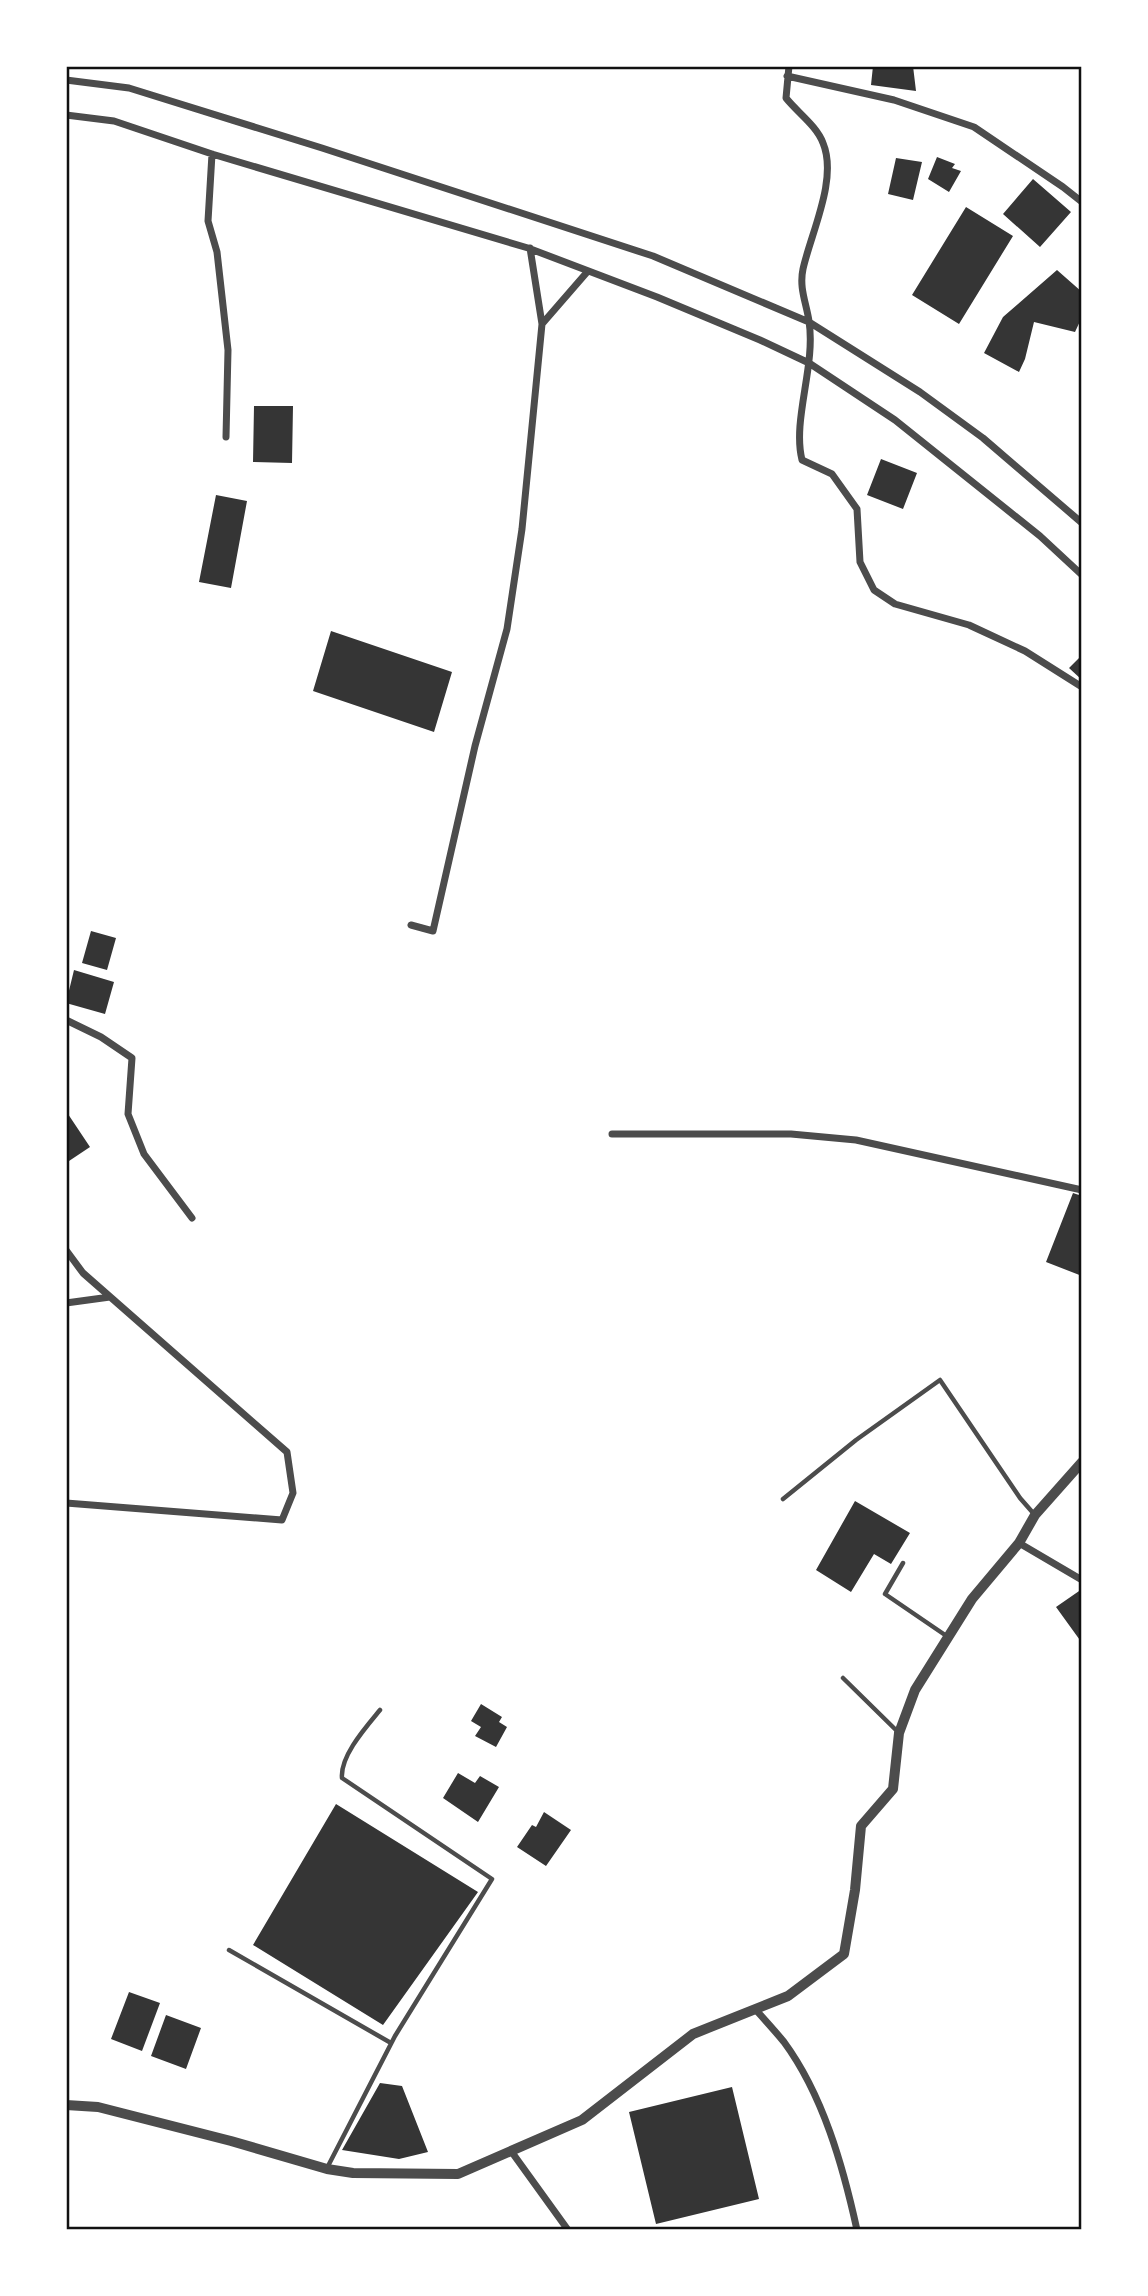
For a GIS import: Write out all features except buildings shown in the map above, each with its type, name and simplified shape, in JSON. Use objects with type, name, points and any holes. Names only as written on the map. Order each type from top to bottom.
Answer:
[{"type":"street","points":[[789,66],[786,98],[823,142],[828,162],[825,189],[801,288],[809,322],[809,363],[799,445],[802,460],[832,474],[857,509],[860,562],[874,590],[895,604],[969,625],[1003,640],[1082,687]]},
{"type":"street","points":[[787,76],[894,100],[974,127],[1026,160],[1082,202]]},
{"type":"street","points":[[66,80],[129,88],[402,174],[653,256],[809,322],[920,392],[983,439],[1082,523]]},
{"type":"street","points":[[66,115],[114,121],[530,248],[657,297],[809,363],[895,420],[1040,536],[1082,575]]},
{"type":"street","points":[[212,153],[208,221],[216,252],[228,350],[226,437]]},
{"type":"street","points":[[411,925],[433,932],[475,746],[508,629],[522,529],[542,324],[530,248]]},
{"type":"street","points":[[542,324],[588,271]]},
{"type":"street","points":[[66,1020],[101,1037],[132,1058],[128,1114],[144,1154],[192,1218]]},
{"type":"street","points":[[612,1134],[791,1134],[856,1140],[1082,1189]]},
{"type":"street","points":[[66,1250],[83,1273],[287,1452],[293,1493],[282,1520],[66,1503]]},
{"type":"street","points":[[66,1303],[110,1297]]},
{"type":"street","points":[[66,2105],[98,2107],[327,2169],[353,2173],[458,2174],[582,2120],[693,2034],[788,1996],[844,1954],[855,1890],[861,1826],[892,1789],[899,1733],[915,1689],[972,1599],[1020,1543],[1035,1515],[1082,1462]]},
{"type":"street","points":[[1020,1543],[1082,1580]]},
{"type":"street","points":[[755,2009],[784,2043],[808,2083],[825,2122],[857,2230]]},
{"type":"street","points":[[511,2151],[568,2230]]},
{"type":"lane","points":[[783,1499],[856,1440],[940,1380],[1020,1498],[1035,1515]]},
{"type":"lane","points":[[902,1563],[885,1594],[948,1637]]},
{"type":"lane","points":[[843,1678],[899,1733]]},
{"type":"lane","points":[[327,2169],[391,2043],[492,1879],[342,1778],[342,1769],[359,1736],[380,1710]]},
{"type":"lane","points":[[229,1950],[391,2043]]}]
